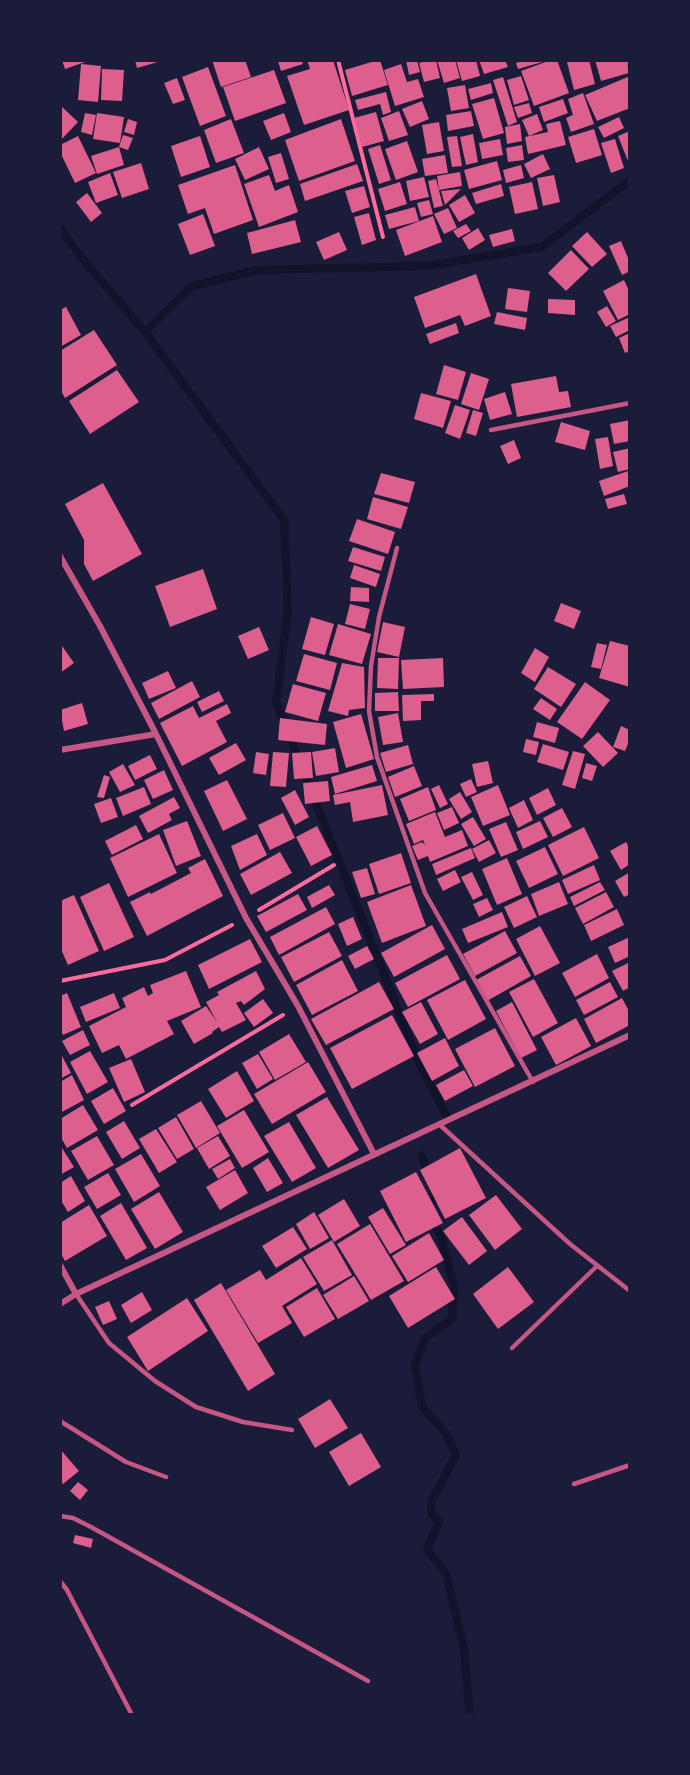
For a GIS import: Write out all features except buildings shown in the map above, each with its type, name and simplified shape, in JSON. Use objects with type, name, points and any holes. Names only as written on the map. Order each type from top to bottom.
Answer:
[{"type":"street","points":[[60,556],[100,626],[156,734],[246,918],[298,1006],[374,1154]]},
{"type":"street","points":[[60,750],[156,734]]},
{"type":"street","points":[[60,1304],[76,1294],[630,1035]]},
{"type":"street","points":[[60,1265],[76,1294]]},
{"type":"lane","points":[[491,430],[630,403]]},
{"type":"lane","points":[[397,548],[379,617],[371,666],[369,711],[377,757],[425,893],[533,1082]]},
{"type":"lane","points":[[440,1125],[597,1266],[630,1291]]},
{"type":"lane","points":[[512,1348],[597,1266]]},
{"type":"lane","points":[[76,1294],[109,1343],[155,1381],[196,1407],[243,1422],[292,1430]]},
{"type":"lane","points":[[60,1421],[126,1462],[165,1477]]},
{"type":"lane","points":[[574,1484],[630,1465]]},
{"type":"lane","points":[[60,1516],[73,1518],[92,1527],[368,1681]]},
{"type":"lane","points":[[60,1581],[67,1590],[132,1715]]},
{"type":"path","points":[[338,60],[383,237]]},
{"type":"path","points":[[628,60],[630,67]]},
{"type":"path","points":[[60,981],[165,960],[246,918],[334,865]]},
{"type":"path","points":[[132,1105],[298,1006]]},
{"type":"waterway","points":[[60,228],[81,257],[145,332],[192,286],[257,270],[427,266],[542,247],[630,180]]},
{"type":"waterway","points":[[145,332],[284,520],[288,611],[276,702],[419,1063],[448,1119]]},
{"type":"waterway","points":[[421,1155],[430,1177]]},
{"type":"waterway","points":[[435,1192],[437,1198],[424,1209],[441,1236],[454,1286],[452,1319],[425,1338],[415,1365],[422,1407],[446,1433],[456,1455],[431,1502],[432,1514],[439,1521],[427,1550],[446,1573],[464,1649],[470,1715]]}]
